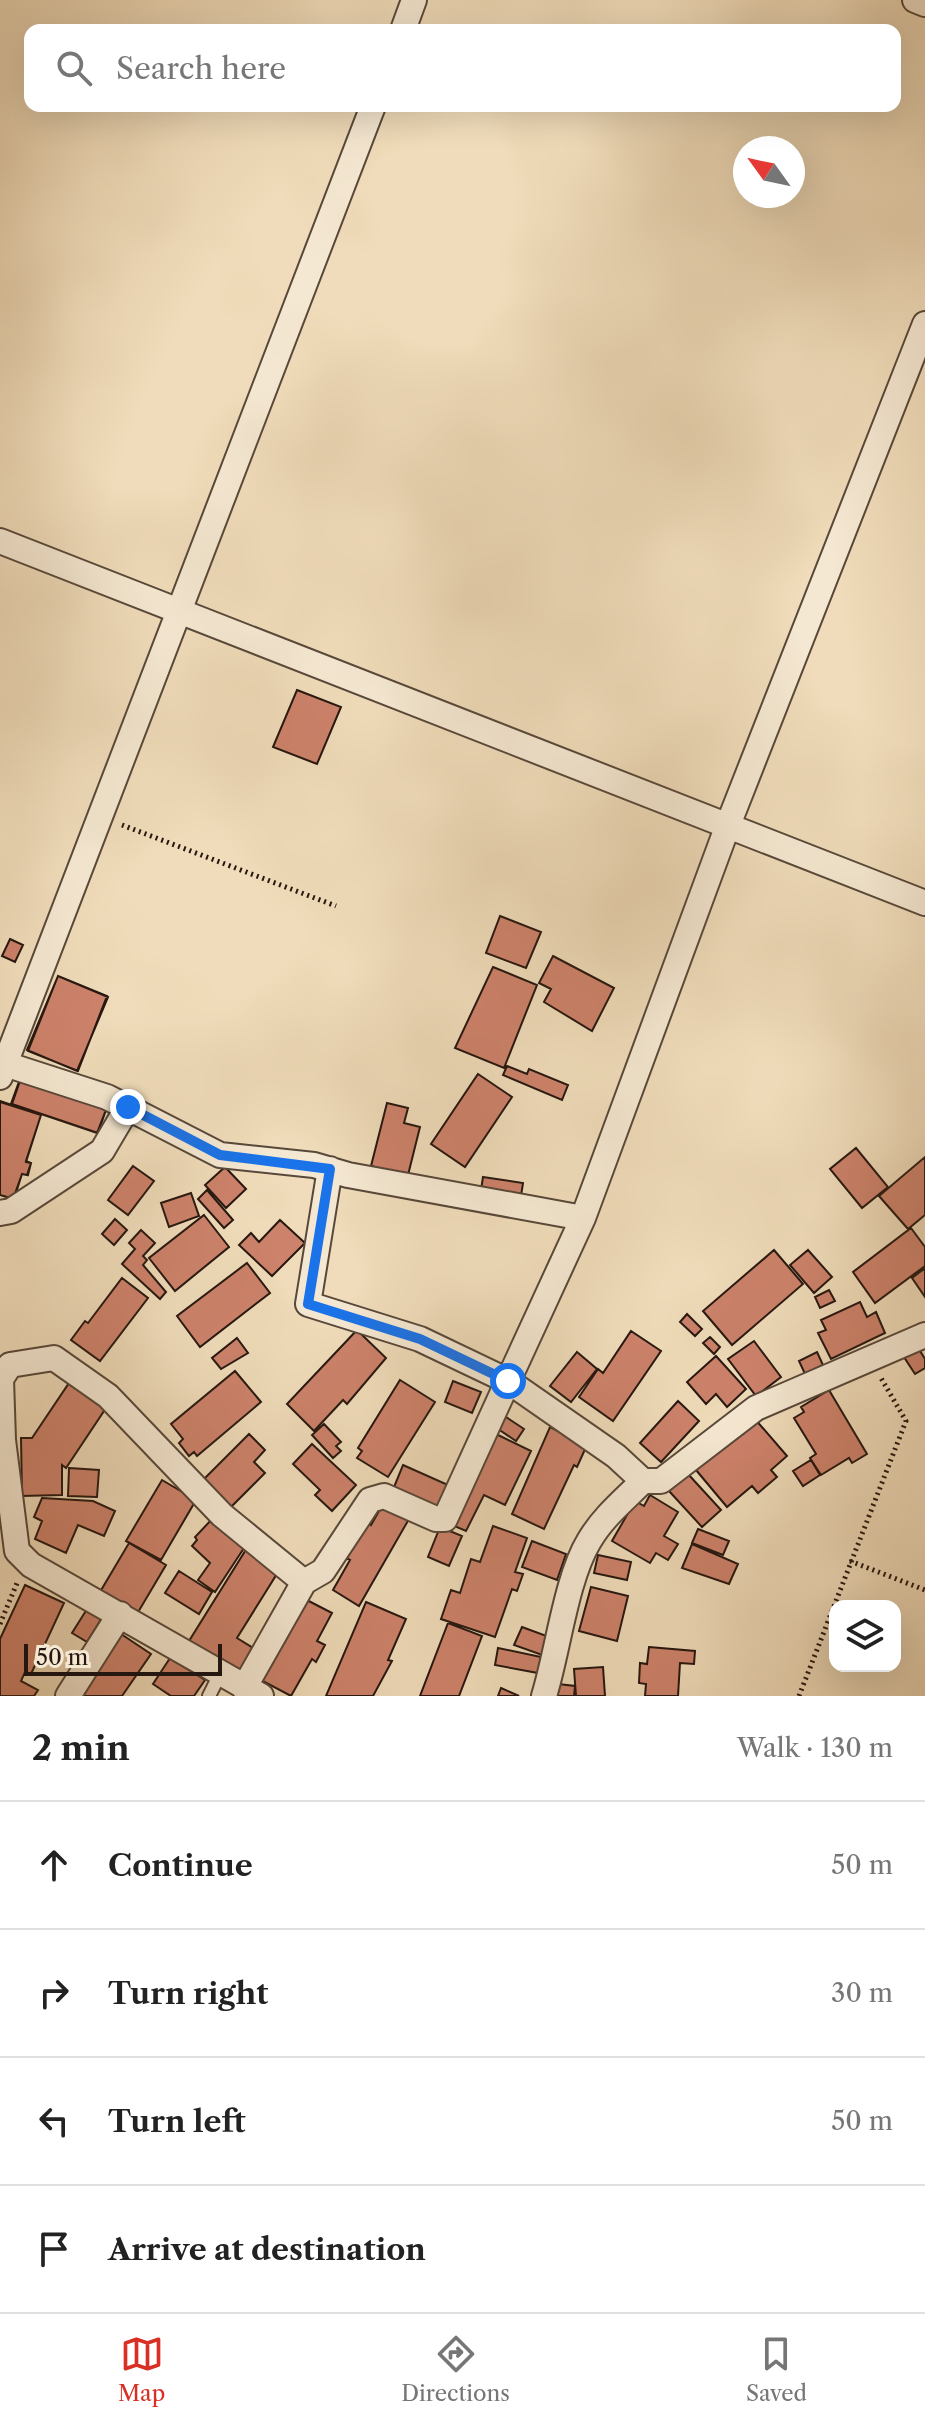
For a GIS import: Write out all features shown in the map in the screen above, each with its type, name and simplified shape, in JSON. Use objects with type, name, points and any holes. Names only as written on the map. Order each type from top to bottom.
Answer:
[{"type":"street","points":[[405,24],[414,0]]},
{"type":"street","points":[[915,0],[925,4]]},
{"type":"street","points":[[371,112],[2,1070],[128,1107],[220,1155],[330,1169],[583,1218]]},
{"type":"street","points":[[304,1582],[222,1515],[108,1396],[54,1358],[10,1365],[1,1379],[2,1439],[17,1551],[25,1559],[120,1614],[214,1685],[253,1692],[304,1582],[323,1571],[370,1500],[384,1496],[436,1519],[445,1519],[583,1218],[728,825],[925,324]]},
{"type":"street","points":[[0,541],[925,903]]},
{"type":"street","points":[[0,1213],[11,1211],[102,1151],[128,1107]]},
{"type":"street","points":[[330,1169],[308,1304],[420,1339],[508,1381],[616,1456],[643,1481],[661,1481],[756,1408],[925,1335]]},
{"type":"street","points":[[544,1696],[577,1568],[587,1543],[602,1521],[643,1481]]},
{"type":"street","points":[[68,1696],[120,1614]]},
{"type":"path","points":[[99,816],[336,906]]},
{"type":"path","points":[[799,1696],[906,1421],[871,1359]]},
{"type":"path","points":[[0,1624],[25,1559]]},
{"type":"path","points":[[850,1561],[925,1590]]},
{"type":"building","points":[[297,690],[341,707],[317,764],[273,747]]},
{"type":"building","points":[[500,916],[541,932],[526,968],[486,953]]},
{"type":"building","points":[[10,939],[23,945],[15,962],[2,956]]},
{"type":"building","points":[[553,956],[614,988],[592,1031],[544,1002],[551,989],[539,983]]},
{"type":"building","points":[[493,967],[537,985],[504,1068],[455,1048]]},
{"type":"building","points":[[58,976],[107,996],[78,1071],[28,1051]]},
{"type":"building","points":[[58,976],[108,997],[77,1071],[27,1050]]},
{"type":"building","points":[[507,1066],[527,1074],[529,1069],[568,1085],[562,1100],[503,1075]]},
{"type":"building","points":[[478,1074],[512,1097],[465,1167],[431,1144]]},
{"type":"building","points":[[21,1078],[107,1107],[98,1133],[12,1104]]},
{"type":"building","points":[[20,1079],[107,1107],[97,1133],[11,1104]]},
{"type":"building","points":[[0,1101],[41,1115],[26,1162],[31,1163],[27,1175],[22,1174],[14,1199],[0,1195]]},
{"type":"building","points":[[0,1102],[41,1115],[26,1161],[31,1163],[28,1175],[22,1174],[13,1199],[0,1195]]},
{"type":"building","points":[[387,1103],[408,1108],[404,1123],[420,1127],[408,1175],[371,1166]]},
{"type":"building","points":[[856,1148],[888,1187],[862,1208],[830,1169]]},
{"type":"building","points":[[925,1157],[925,1215],[908,1229],[879,1196]]},
{"type":"building","points":[[133,1166],[154,1181],[128,1215],[108,1200]]},
{"type":"building","points":[[225,1167],[246,1189],[226,1208],[205,1185]]},
{"type":"building","points":[[483,1177],[523,1183],[521,1196],[481,1190]]},
{"type":"building","points":[[207,1190],[233,1220],[224,1228],[198,1199]]},
{"type":"building","points":[[191,1193],[199,1216],[169,1227],[161,1203]]},
{"type":"building","points":[[204,1215],[229,1247],[175,1291],[149,1258]]},
{"type":"building","points":[[115,1219],[127,1230],[114,1245],[102,1234]]},
{"type":"building","points":[[280,1220],[305,1243],[272,1276],[239,1245],[251,1233],[259,1242]]},
{"type":"building","points":[[911,1228],[925,1247],[925,1266],[875,1303],[853,1272]]},
{"type":"building","points":[[141,1230],[155,1243],[143,1256],[147,1260],[143,1265],[166,1292],[160,1299],[122,1264],[135,1249],[129,1243]]},
{"type":"building","points":[[774,1250],[803,1284],[732,1345],[703,1311]]},
{"type":"building","points":[[808,1250],[832,1277],[814,1293],[790,1265]]},
{"type":"building","points":[[247,1263],[270,1293],[200,1347],[177,1316]]},
{"type":"building","points":[[925,1268],[925,1297],[912,1278]]},
{"type":"building","points":[[122,1278],[148,1298],[100,1361],[71,1340]]},
{"type":"building","points":[[829,1290],[835,1301],[820,1308],[815,1297]]},
{"type":"building","points":[[860,1302],[867,1317],[876,1312],[885,1333],[831,1359],[818,1333],[826,1330],[821,1320]]},
{"type":"building","points":[[687,1314],[702,1329],[695,1336],[680,1322]]},
{"type":"building","points":[[357,1330],[386,1358],[347,1404],[343,1400],[314,1431],[287,1404]]},
{"type":"building","points":[[631,1331],[661,1351],[613,1421],[579,1397],[598,1369],[603,1373]]},
{"type":"building","points":[[710,1337],[720,1347],[714,1354],[703,1343]]},
{"type":"building","points":[[237,1338],[248,1353],[221,1369],[212,1358]]},
{"type":"building","points":[[754,1341],[781,1377],[756,1396],[728,1359]]},
{"type":"building","points":[[917,1346],[925,1359],[925,1368],[915,1374],[902,1354]]},
{"type":"building","points":[[577,1352],[597,1369],[571,1402],[550,1386]]},
{"type":"building","points":[[817,1352],[823,1365],[805,1374],[799,1361]]},
{"type":"building","points":[[716,1356],[746,1389],[727,1407],[716,1394],[706,1404],[687,1382]]},
{"type":"building","points":[[235,1371],[261,1402],[197,1456],[194,1452],[189,1456],[179,1443],[183,1439],[171,1424]]},
{"type":"building","points":[[71,1380],[108,1405],[66,1468],[62,1465],[62,1495],[22,1496],[21,1438],[32,1438]]},
{"type":"building","points":[[400,1380],[435,1402],[388,1477],[357,1458],[362,1451],[358,1448]]},
{"type":"building","points":[[453,1381],[481,1392],[472,1413],[445,1402]]},
{"type":"building","points":[[829,1390],[867,1454],[852,1463],[849,1458],[821,1475],[810,1458],[816,1454],[794,1418],[804,1412],[801,1407]]},
{"type":"building","points":[[678,1401],[699,1421],[661,1462],[640,1443]]},
{"type":"building","points":[[503,1415],[524,1429],[516,1441],[495,1427]]},
{"type":"building","points":[[755,1419],[787,1456],[771,1470],[777,1477],[758,1493],[752,1486],[727,1507],[696,1470]]},
{"type":"building","points":[[324,1424],[341,1442],[336,1446],[341,1451],[333,1458],[312,1435]]},
{"type":"building","points":[[550,1427],[587,1445],[577,1467],[574,1465],[544,1529],[512,1514]]},
{"type":"building","points":[[492,1432],[531,1451],[505,1505],[484,1495],[466,1531],[452,1525]]},
{"type":"building","points":[[249,1434],[265,1450],[254,1462],[265,1473],[228,1510],[201,1482]]},
{"type":"building","points":[[312,1444],[356,1485],[332,1511],[315,1495],[320,1490],[293,1464]]},
{"type":"building","points":[[811,1460],[820,1475],[803,1486],[793,1471]]},
{"type":"building","points":[[403,1465],[448,1485],[436,1511],[392,1492]]},
{"type":"building","points":[[69,1468],[99,1470],[97,1497],[68,1496]]},
{"type":"building","points":[[688,1474],[721,1510],[702,1527],[669,1491]]},
{"type":"building","points":[[162,1480],[196,1500],[161,1560],[126,1541]]},
{"type":"building","points":[[650,1495],[678,1512],[664,1536],[678,1544],[668,1560],[656,1553],[650,1563],[612,1541],[635,1501],[644,1506]]},
{"type":"building","points":[[42,1498],[93,1501],[115,1511],[104,1536],[78,1525],[66,1553],[35,1539],[42,1521],[34,1517]]},
{"type":"building","points":[[383,1504],[409,1519],[359,1606],[333,1590],[350,1560],[344,1557],[365,1521],[371,1525]]},
{"type":"building","points":[[215,1516],[246,1545],[215,1592],[198,1580],[210,1563],[192,1546],[197,1540],[195,1537]]},
{"type":"building","points":[[493,1526],[527,1538],[515,1572],[523,1574],[517,1591],[512,1589],[495,1637],[441,1619],[451,1590],[460,1593],[471,1559],[480,1562]]},
{"type":"building","points":[[440,1527],[462,1536],[449,1566],[428,1557]]},
{"type":"building","points":[[698,1529],[729,1541],[723,1555],[692,1543]]},
{"type":"building","points":[[532,1541],[566,1554],[557,1580],[522,1567]]},
{"type":"building","points":[[129,1543],[166,1565],[137,1614],[100,1592]]},
{"type":"building","points":[[692,1544],[738,1564],[729,1584],[682,1568]]},
{"type":"building","points":[[247,1548],[280,1569],[237,1638],[258,1651],[243,1675],[189,1641]]},
{"type":"building","points":[[598,1555],[631,1562],[627,1580],[594,1573]]},
{"type":"building","points":[[179,1571],[212,1592],[199,1614],[165,1593]]},
{"type":"building","points":[[25,1585],[64,1603],[31,1674],[25,1672],[21,1681],[38,1690],[34,1696],[0,1696],[0,1639]]},
{"type":"building","points":[[591,1587],[628,1596],[617,1641],[579,1631]]},
{"type":"building","points":[[301,1597],[332,1613],[317,1641],[325,1645],[316,1662],[312,1659],[291,1696],[255,1677]]},
{"type":"building","points":[[366,1602],[406,1619],[388,1660],[392,1661],[373,1696],[326,1696]]},
{"type":"building","points":[[87,1609],[102,1618],[87,1642],[72,1633]]},
{"type":"building","points":[[448,1623],[482,1636],[459,1696],[420,1696]]},
{"type":"building","points":[[522,1627],[552,1638],[545,1656],[514,1645]]},
{"type":"building","points":[[118,1632],[151,1654],[122,1696],[75,1696]]},
{"type":"building","points":[[649,1647],[695,1651],[694,1664],[680,1663],[678,1696],[645,1696],[646,1684],[639,1683],[640,1663],[647,1664]]},
{"type":"building","points":[[498,1648],[541,1657],[538,1673],[495,1665]]},
{"type":"building","points":[[170,1658],[205,1680],[194,1696],[171,1696],[153,1684]]},
{"type":"building","points":[[603,1667],[605,1696],[576,1696],[574,1669]]},
{"type":"building","points":[[558,1684],[575,1686],[574,1696],[556,1696]]},
{"type":"building","points":[[501,1688],[519,1696],[498,1696]]},
{"type":"route","points":[[128,1107],[220,1155],[330,1169],[308,1304],[420,1339],[508,1381]]}]
